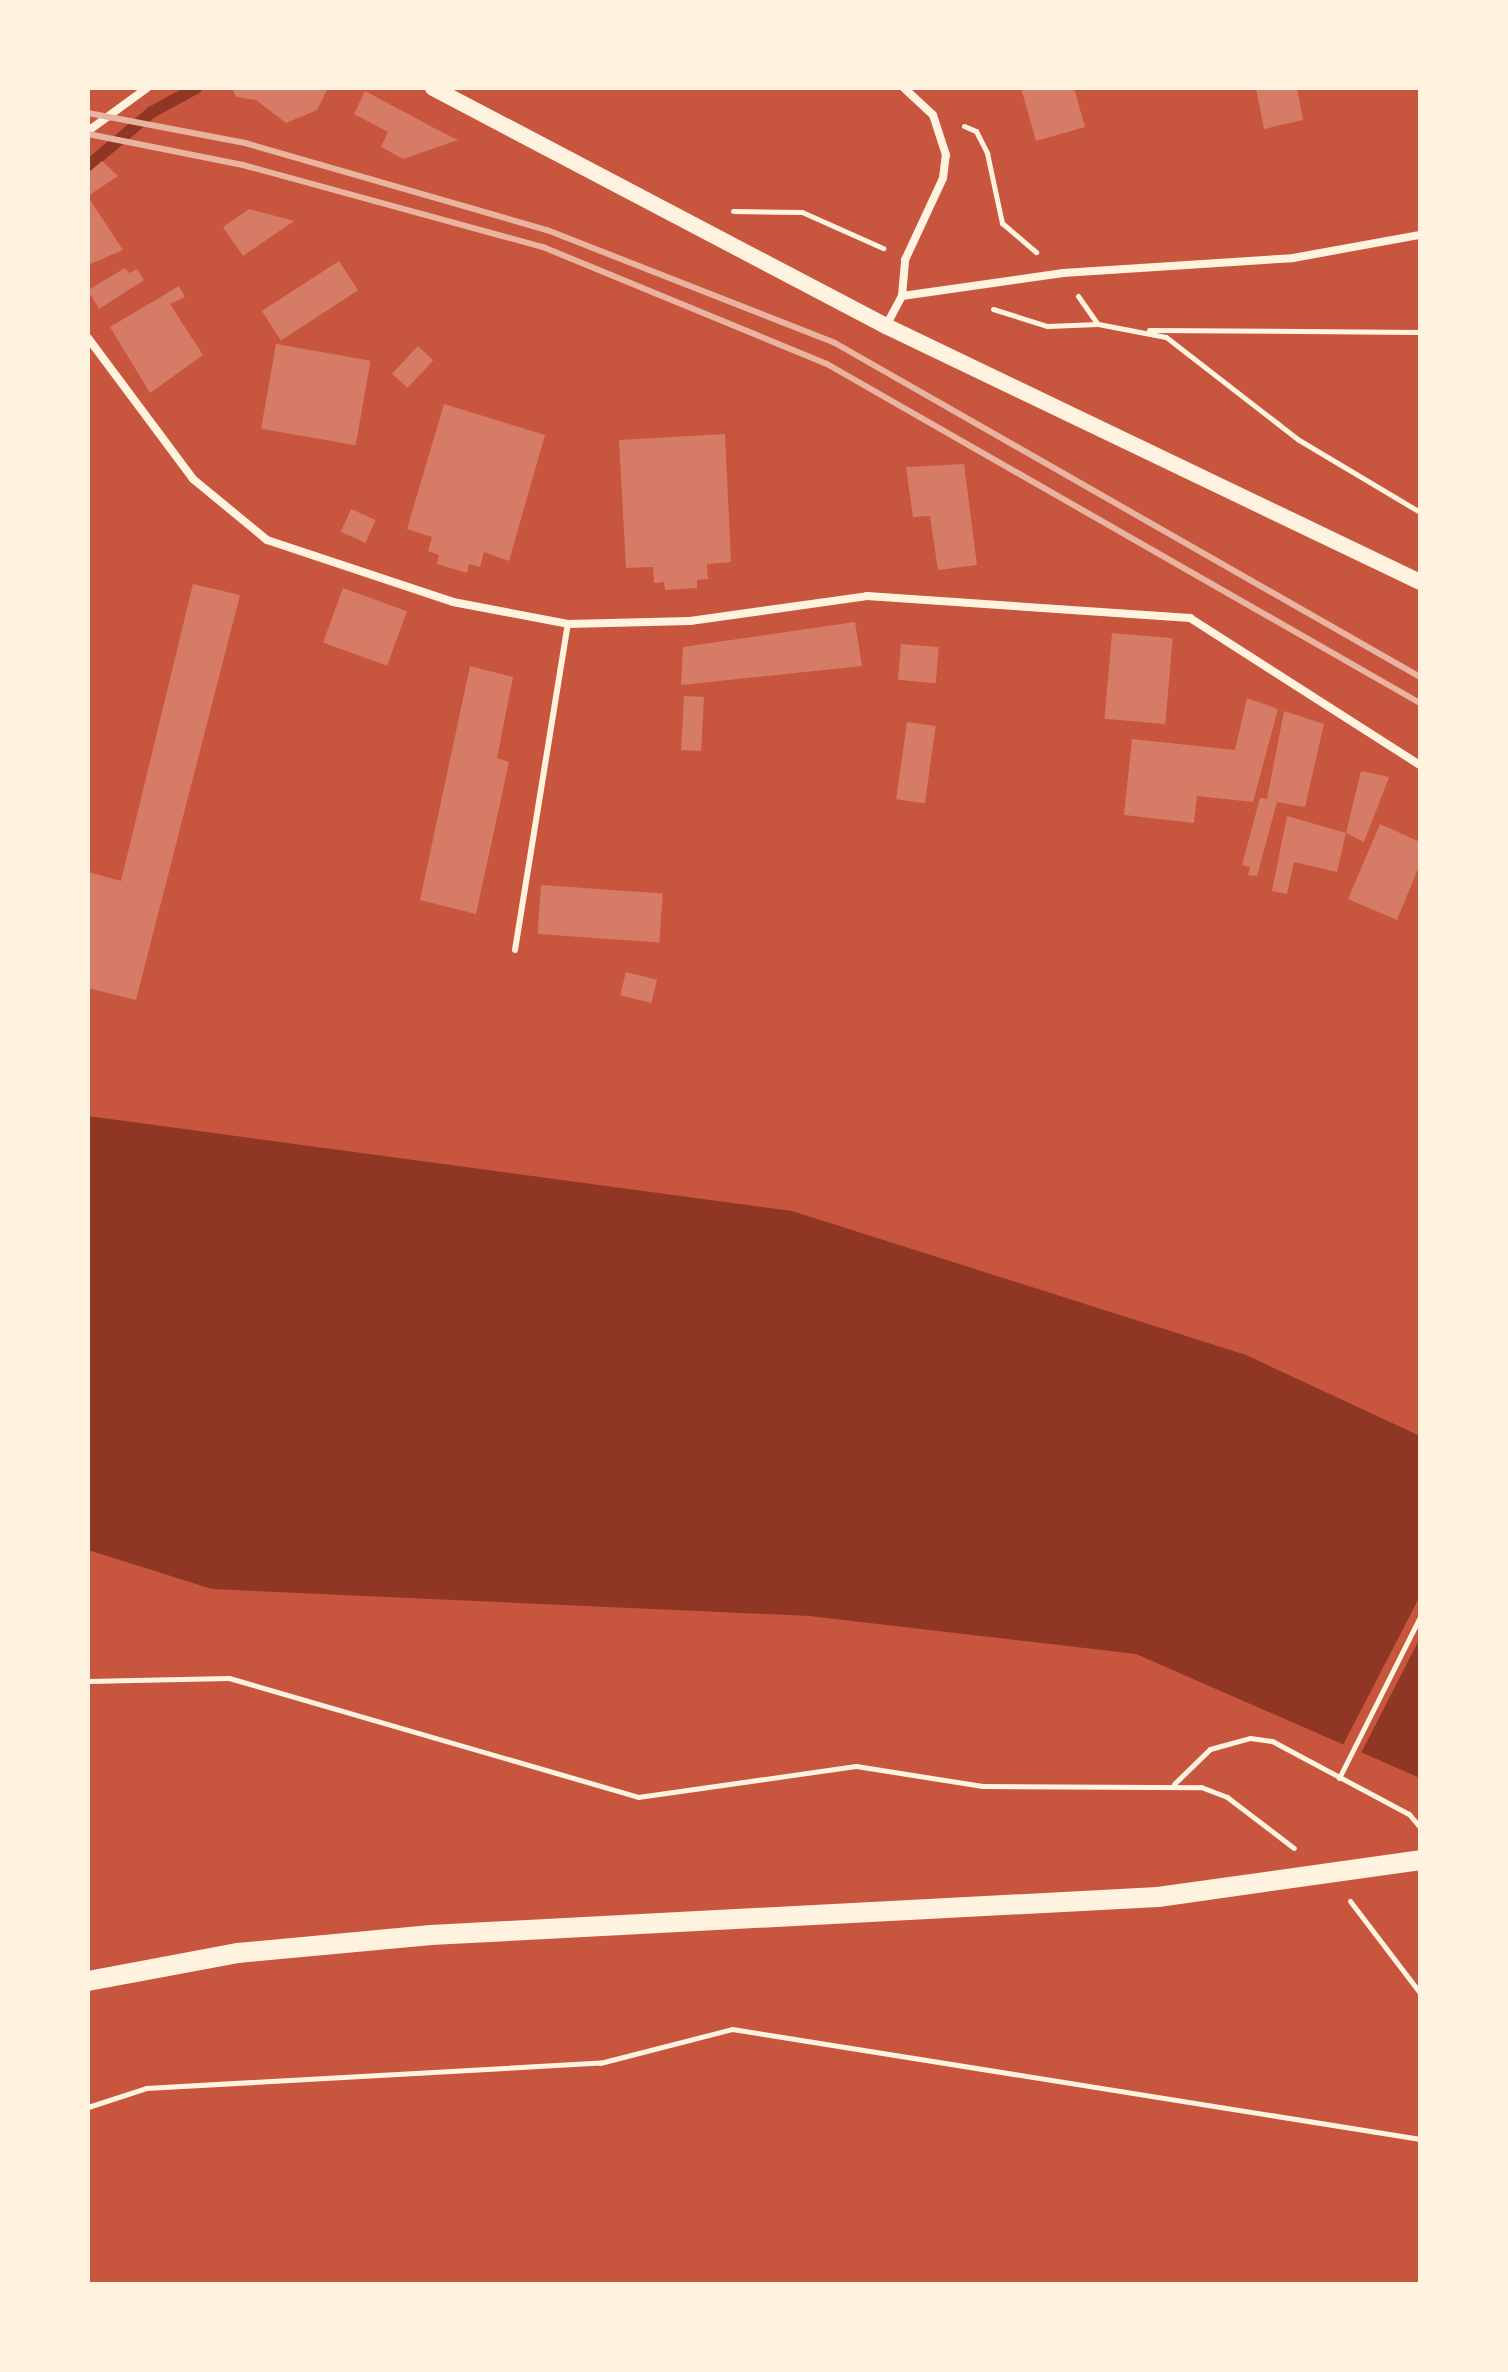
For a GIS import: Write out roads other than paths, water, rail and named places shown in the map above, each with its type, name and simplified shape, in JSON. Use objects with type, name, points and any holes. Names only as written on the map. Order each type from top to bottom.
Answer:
[{"type":"main road","points":[[433,88],[886,326],[1420,582]]},
{"type":"main road","points":[[88,1981],[238,1953],[431,1935],[1158,1897],[1420,1860]]},
{"type":"street","points":[[88,131],[135,91],[147,88]]},
{"type":"street","points":[[886,326],[902,296],[905,260],[943,178],[946,155],[933,115],[904,88]]},
{"type":"street","points":[[902,296],[1063,273],[1293,258],[1420,235]]},
{"type":"street","points":[[88,338],[193,479],[267,540],[453,602],[568,624],[690,621],[867,596],[1190,618],[1420,765]]},
{"type":"lane","points":[[515,950],[568,624]]},
{"type":"waterway","points":[[88,166],[152,112],[196,88]]},
{"type":"railway","points":[[88,113],[245,143],[547,230],[835,343],[1420,677]]},
{"type":"railway","points":[[88,134],[243,165],[543,247],[827,364],[1420,703]]}]
